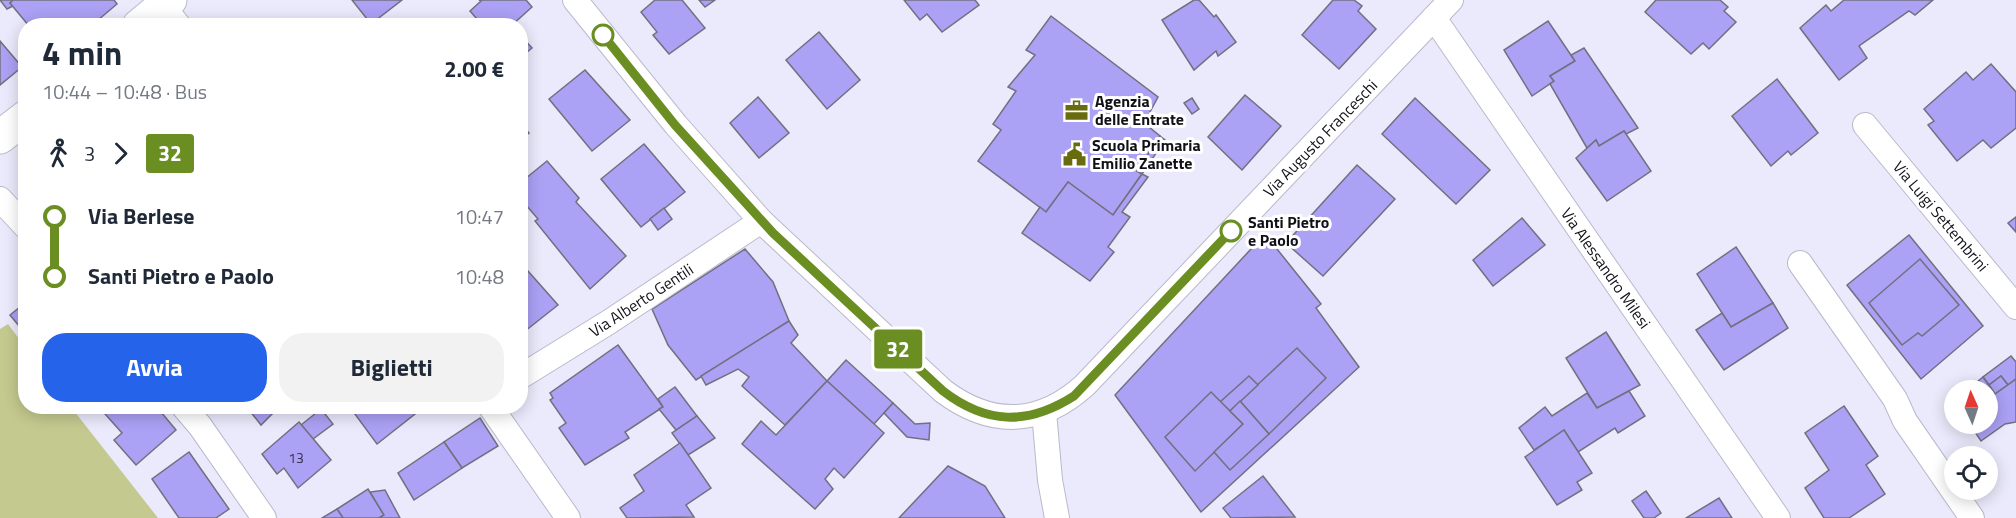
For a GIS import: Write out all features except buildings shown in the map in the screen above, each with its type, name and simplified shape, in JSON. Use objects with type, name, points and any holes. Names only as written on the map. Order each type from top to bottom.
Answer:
[{"type":"street","points":[[575,0],[675,125],[761,221],[934,383],[960,404],[991,416],[1007,418],[1036,414],[1057,518]]},
{"type":"street","name":"Via Augusto Franceschi","points":[[1036,414],[1059,405],[1086,385],[1451,0]]},
{"type":"street","name":"Via Alessandro Milesi","points":[[1434,18],[1778,518]]},
{"type":"street","points":[[0,137],[18,123]]},
{"type":"street","name":"Via Luigi Settembrini","points":[[1865,124],[2016,307]]},
{"type":"street","points":[[0,199],[18,218]]},
{"type":"street","name":"Via Alberto Gentili","points":[[528,372],[609,322],[761,221]]},
{"type":"street","points":[[1800,263],[1895,399],[1905,421],[1972,518]]},
{"type":"street","points":[[190,414],[264,518]]},
{"type":"street","points":[[496,414],[568,518]]},
{"type":"green space","points":[[8,324],[18,338],[18,414],[76,414],[158,518],[0,518],[0,329]]},
{"type":"bus line","name":"32","points":[[603,35],[675,125],[773,233],[943,391],[960,404],[977,412],[1007,418],[1028,416],[1044,412],[1074,396],[1231,231]]},
{"type":"place","name":"Agenzia delle Entrate","points":[[1077,110]]},
{"type":"place","name":"Scuola Primaria Emilio Zanette","points":[[1074,154]]},
{"type":"place","name":"Santi Pietro e Paolo","points":[[1231,231]]}]
